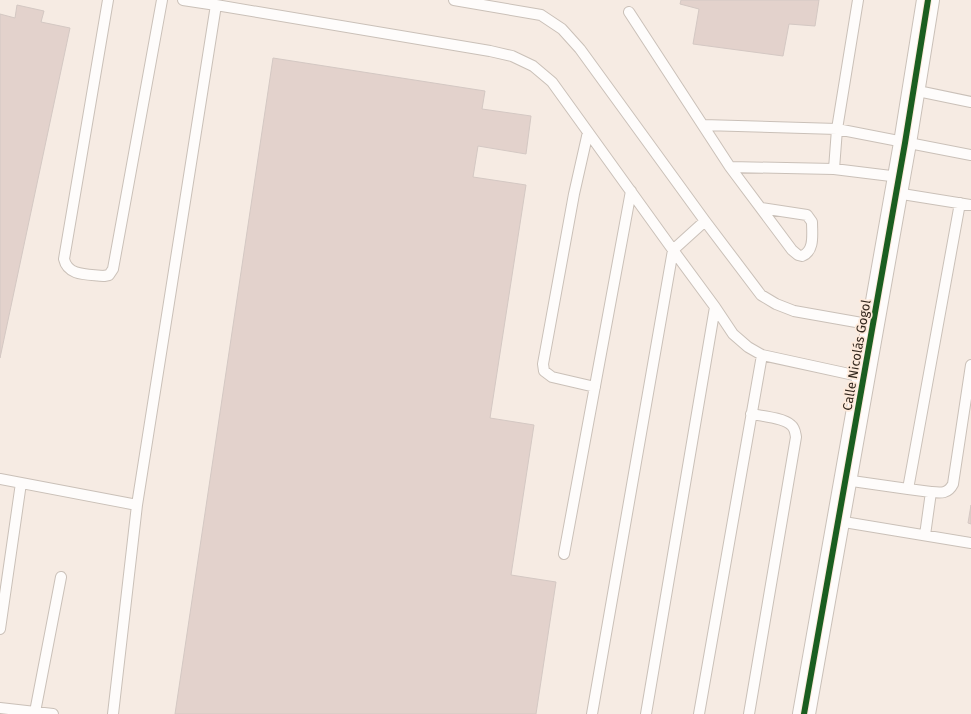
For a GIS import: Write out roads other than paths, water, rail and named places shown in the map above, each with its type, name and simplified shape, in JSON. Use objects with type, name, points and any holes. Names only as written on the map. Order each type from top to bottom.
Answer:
[{"type":"street","name":"Calle Nicolás Gogol","points":[[804,714],[905,143],[928,0]]},
{"type":"lane","points":[[108,0],[64,259],[66,266],[74,272],[104,276],[109,275],[113,269],[162,0]]},
{"type":"lane","points":[[182,0],[512,56],[533,66],[552,82],[733,334],[748,347],[762,355],[863,377]]},
{"type":"lane","points":[[454,0],[541,16],[562,29],[580,49],[705,221],[761,295],[776,304],[794,311],[873,324]]},
{"type":"lane","points":[[834,169],[837,129],[858,0]]},
{"type":"lane","points":[[113,714],[137,505],[216,5]]},
{"type":"lane","points":[[629,12],[730,167],[792,250],[798,255],[802,256],[809,252],[811,247],[812,222],[807,215],[761,208]]},
{"type":"lane","points":[[913,90],[971,102]]},
{"type":"lane","points":[[703,125],[837,129],[971,155]]},
{"type":"lane","points":[[588,132],[574,194],[543,364],[544,371],[552,377],[595,387]]},
{"type":"lane","points":[[730,167],[834,169],[971,205]]},
{"type":"lane","points":[[564,554],[631,191]]},
{"type":"lane","points":[[908,488],[960,203]]},
{"type":"lane","points":[[592,714],[673,250],[705,221]]},
{"type":"lane","points":[[646,714],[715,307]]},
{"type":"lane","points":[[699,714],[762,355]]},
{"type":"lane","points":[[845,480],[931,492],[945,493],[950,489],[953,484],[971,365]]},
{"type":"lane","points":[[749,714],[796,436],[795,430],[791,425],[785,422],[751,414]]},
{"type":"lane","points":[[0,479],[137,505]]},
{"type":"lane","points":[[0,629],[21,483]]},
{"type":"lane","points":[[925,535],[931,492]]},
{"type":"lane","points":[[838,521],[971,544]]},
{"type":"lane","points":[[35,712],[60,577]]},
{"type":"lane","points":[[0,708],[52,714]]}]
